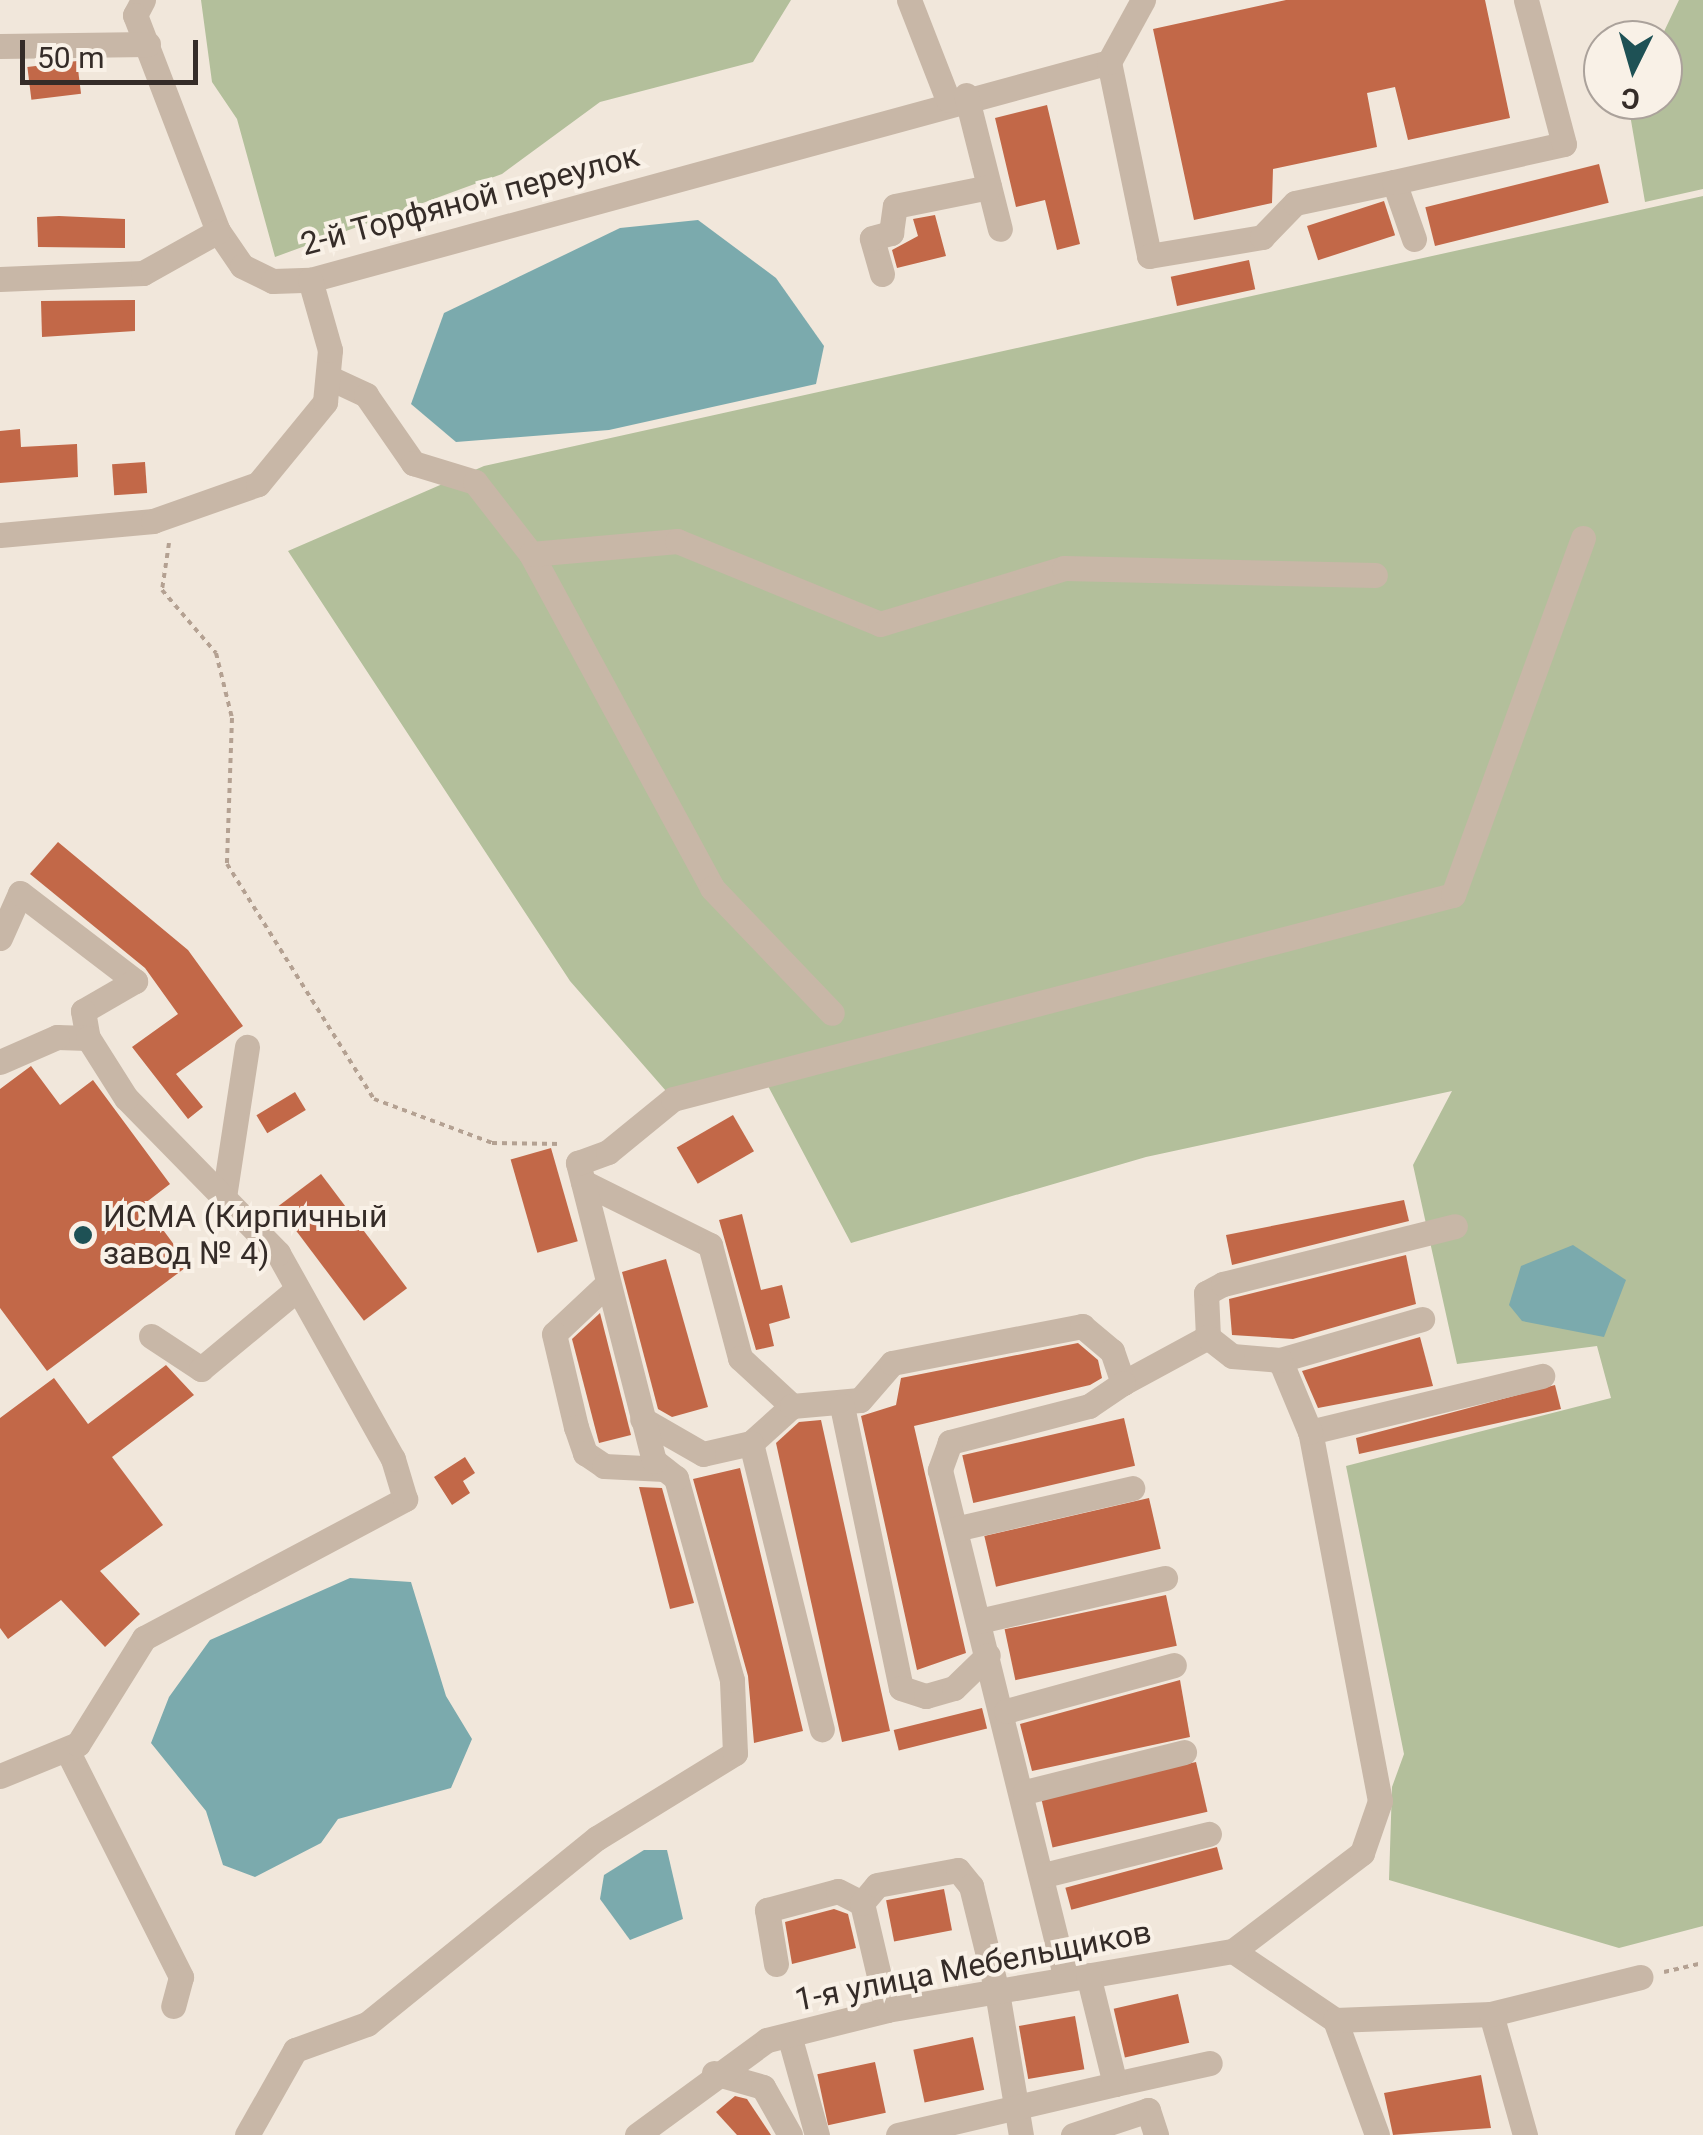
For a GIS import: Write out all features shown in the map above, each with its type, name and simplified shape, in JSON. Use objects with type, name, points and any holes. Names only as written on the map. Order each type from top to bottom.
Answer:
[{"type":"street","name":"2-й Торфяной переулок","points":[[143,0],[135,15],[218,231],[255,274],[310,280],[996,86],[1109,62]]},
{"type":"street","points":[[908,0],[957,98],[1000,230]]},
{"type":"street","points":[[1142,0],[1109,62],[1149,256],[1262,237],[1295,203],[1564,144],[1526,0]]},
{"type":"street","points":[[0,46],[148,44]]},
{"type":"street","points":[[1394,182],[1414,239]]},
{"type":"street","points":[[882,274],[872,238],[891,232],[895,206],[989,187]]},
{"type":"street","points":[[0,279],[143,273],[218,231]]},
{"type":"street","points":[[0,535],[153,522],[258,484],[316,421],[330,378],[310,280]]},
{"type":"street","points":[[330,378],[366,395],[413,463],[475,482],[531,554],[712,888],[832,1012]]},
{"type":"street","points":[[580,1172],[674,1099],[1452,895],[1583,538]]},
{"type":"street","points":[[531,554],[676,541],[880,624],[1064,568],[1374,574]]},
{"type":"street","points":[[0,938],[20,893],[135,981],[83,1011],[88,1038],[126,1098],[278,1254],[295,1291],[393,1459],[405,1499],[144,1638],[67,1750],[0,1776]]},
{"type":"street","points":[[0,1062],[57,1037],[88,1038]]},
{"type":"street","points":[[224,1196],[248,1047]]},
{"type":"street","points":[[580,1172],[642,1419],[664,1470]]},
{"type":"street","points":[[580,1172],[710,1244],[740,1358],[792,1406]]},
{"type":"street","points":[[1422,1319],[1280,1360],[1232,1356],[1208,1337],[1206,1293],[1223,1284],[1455,1226]]},
{"type":"street","points":[[247,2135],[295,2050],[368,2024],[609,1830],[735,1753],[732,1680],[676,1478],[664,1470],[604,1466],[585,1454],[576,1427],[554,1334],[606,1285]]},
{"type":"street","points":[[152,1336],[201,1369],[295,1291]]},
{"type":"street","points":[[642,1419],[684,1451],[751,1443],[792,1406],[842,1406],[860,1400],[892,1363],[1082,1326],[1112,1351],[1122,1384]]},
{"type":"street","points":[[1114,2084],[1044,1875],[1005,1705],[988,1655],[940,1470],[950,1442],[1088,1406],[1208,1337]]},
{"type":"street","points":[[1280,1360],[1310,1432],[1380,1800],[1362,1853],[1233,1950],[1335,2020],[1378,2135]]},
{"type":"street","points":[[1310,1432],[1542,1376]]},
{"type":"street","points":[[842,1406],[901,1688],[926,1696],[954,1688],[988,1655]]},
{"type":"street","points":[[751,1443],[822,1729]]},
{"type":"street","points":[[955,1529],[1132,1488]]},
{"type":"street","points":[[979,1621],[1165,1578]]},
{"type":"street","points":[[954,1688],[1005,1705],[1174,1665]]},
{"type":"street","points":[[67,1750],[181,1977],[173,2006]]},
{"type":"street","points":[[1025,1792],[1184,1752]]},
{"type":"street","points":[[1044,1875],[1208,1834]]},
{"type":"street","points":[[862,1904],[877,1886],[958,1870],[971,1886],[996,1992],[1021,2135]]},
{"type":"street","points":[[776,1964],[767,1910],[838,1891],[862,1904],[887,2010]]},
{"type":"street","name":"1-я улица Мебельщиков","points":[[638,2135],[714,2073],[789,2034],[887,2010],[1233,1950]]},
{"type":"street","points":[[1335,2020],[1491,2014],[1640,1976]]},
{"type":"street","points":[[1491,2014],[1525,2135]]},
{"type":"street","points":[[789,2034],[817,2135]]},
{"type":"street","points":[[898,2135],[1210,2063]]},
{"type":"street","points":[[714,2073],[763,2087],[790,2135]]},
{"type":"street","points":[[1073,2135],[1148,2110],[1156,2135]]},
{"type":"path","points":[[178,528],[160,556],[162,590],[216,653],[232,718],[226,864],[255,912],[374,1099],[492,1143],[579,1149],[580,1172]]},
{"type":"path","points":[[1640,1976],[1703,1963]]},
{"type":"green space","points":[[201,0],[791,0],[753,62],[600,102],[502,174],[275,257],[237,119],[212,82]]},
{"type":"green space","points":[[1679,0],[1703,0],[1703,189],[1645,202],[1631,120],[1683,120],[1683,20],[1670,20]]},
{"type":"green space","points":[[1703,196],[1703,1926],[1619,1948],[1389,1880],[1392,1787],[1404,1754],[1346,1466],[1611,1398],[1597,1346],[1457,1364],[1413,1165],[1452,1091],[1146,1157],[851,1243],[768,1086],[673,1099],[570,981],[288,551],[484,466]]},
{"type":"water","points":[[698,220],[776,278],[824,346],[816,384],[609,430],[456,442],[411,404],[444,313],[620,228]]},
{"type":"water","points":[[1573,1245],[1626,1280],[1604,1337],[1522,1321],[1509,1305],[1521,1266]]},
{"type":"water","points":[[350,1578],[411,1582],[446,1696],[472,1739],[451,1788],[338,1819],[321,1843],[255,1877],[223,1865],[206,1811],[151,1743],[169,1697],[210,1640]]},
{"type":"water","points":[[644,1850],[667,1850],[683,1919],[630,1940],[600,1899],[604,1875]]},
{"type":"building","points":[[1286,0],[1485,0],[1510,118],[1408,140],[1395,87],[1367,93],[1377,147],[1273,169],[1272,203],[1194,220],[1153,29]]},
{"type":"building","points":[[77,61],[81,94],[31,100],[27,67]]},
{"type":"building","points":[[1047,105],[1080,244],[1057,250],[1045,200],[1016,207],[995,118]]},
{"type":"building","points":[[1599,164],[1609,203],[1435,246],[1425,207]]},
{"type":"building","points":[[1384,201],[1395,235],[1318,260],[1307,226]]},
{"type":"building","points":[[935,215],[946,256],[897,268],[892,250],[918,236],[913,219]]},
{"type":"building","points":[[37,217],[125,219],[125,248],[38,247]]},
{"type":"building","points":[[1249,260],[1255,289],[1177,306],[1171,277]]},
{"type":"building","points":[[135,300],[135,331],[42,337],[41,301]]},
{"type":"building","points":[[20,429],[21,447],[77,444],[78,477],[0,483],[0,431]]},
{"type":"building","points":[[145,462],[147,493],[114,495],[112,464]]},
{"type":"building","points":[[58,842],[188,950],[243,1026],[176,1074],[203,1107],[188,1119],[132,1047],[178,1014],[145,968],[30,874]]},
{"type":"building","name":"ИСМА (Кирпичный завод № 4)","points":[[31,1066],[60,1105],[93,1080],[170,1184],[144,1204],[189,1265],[47,1371],[0,1308],[0,1089]]},
{"type":"building","points":[[295,1092],[306,1110],[267,1133],[256,1115]]},
{"type":"building","points":[[733,1115],[754,1151],[698,1184],[677,1148]]},
{"type":"building","points":[[551,1148],[578,1241],[537,1253],[511,1160]]},
{"type":"building","points":[[321,1174],[407,1288],[364,1321],[278,1206]]},
{"type":"building","points":[[1404,1200],[1409,1221],[1232,1265],[1226,1235]]},
{"type":"building","points":[[742,1214],[761,1290],[782,1285],[790,1318],[769,1324],[774,1346],[756,1350],[719,1220]]},
{"type":"building","points":[[1406,1255],[1416,1304],[1293,1339],[1232,1335],[1229,1299]]},
{"type":"building","points":[[666,1259],[708,1407],[672,1417],[658,1409],[622,1272]]},
{"type":"building","points":[[600,1313],[631,1435],[599,1443],[572,1339]]},
{"type":"building","points":[[1420,1337],[1433,1386],[1318,1408],[1302,1371]]},
{"type":"building","points":[[1078,1343],[1098,1360],[1102,1378],[1090,1385],[914,1426],[966,1653],[917,1670],[861,1416],[896,1405],[901,1378]]},
{"type":"building","points":[[166,1365],[194,1395],[112,1457],[163,1525],[100,1571],[140,1614],[105,1647],[61,1600],[8,1639],[0,1628],[0,1418],[54,1378],[88,1424]]},
{"type":"building","points":[[1555,1385],[1561,1409],[1359,1454],[1356,1438]]},
{"type":"building","points":[[1124,1418],[1135,1466],[973,1503],[962,1455]]},
{"type":"building","points":[[821,1420],[890,1731],[842,1742],[776,1443],[799,1422]]},
{"type":"building","points":[[465,1457],[475,1473],[463,1481],[470,1493],[452,1505],[434,1477]]},
{"type":"building","points":[[740,1468],[803,1731],[754,1743],[748,1676],[693,1479]]},
{"type":"building","points":[[639,1487],[662,1488],[694,1603],[670,1609]]},
{"type":"building","points":[[1149,1498],[1161,1549],[996,1587],[984,1536]]},
{"type":"building","points":[[1166,1595],[1177,1646],[1015,1680],[1005,1629]]},
{"type":"building","points":[[1180,1680],[1190,1737],[1032,1771],[1020,1724]]},
{"type":"building","points":[[982,1708],[987,1728],[899,1750],[894,1730]]},
{"type":"building","points":[[1196,1762],[1207,1812],[1053,1847],[1041,1798]]},
{"type":"building","points":[[1217,1847],[1223,1869],[1071,1910],[1065,1888]]},
{"type":"building","points":[[944,1889],[952,1930],[894,1941],[886,1900]]},
{"type":"building","points":[[834,1909],[848,1914],[856,1948],[792,1964],[785,1922]]},
{"type":"building","points":[[1178,1994],[1189,2043],[1125,2058],[1114,2009]]},
{"type":"building","points":[[1075,2016],[1084,2069],[1028,2079],[1019,2026]]},
{"type":"building","points":[[973,2037],[984,2090],[925,2103],[913,2050]]},
{"type":"building","points":[[875,2062],[886,2113],[828,2125],[817,2074]]},
{"type":"building","points":[[1481,2075],[1491,2128],[1393,2135],[1384,2093]]},
{"type":"building","points":[[735,2096],[747,2099],[771,2135],[737,2135],[716,2112]]},
{"type":"place","name":"ИСМА (Кирпичный завод № 4)","points":[[83,1235]]}]
